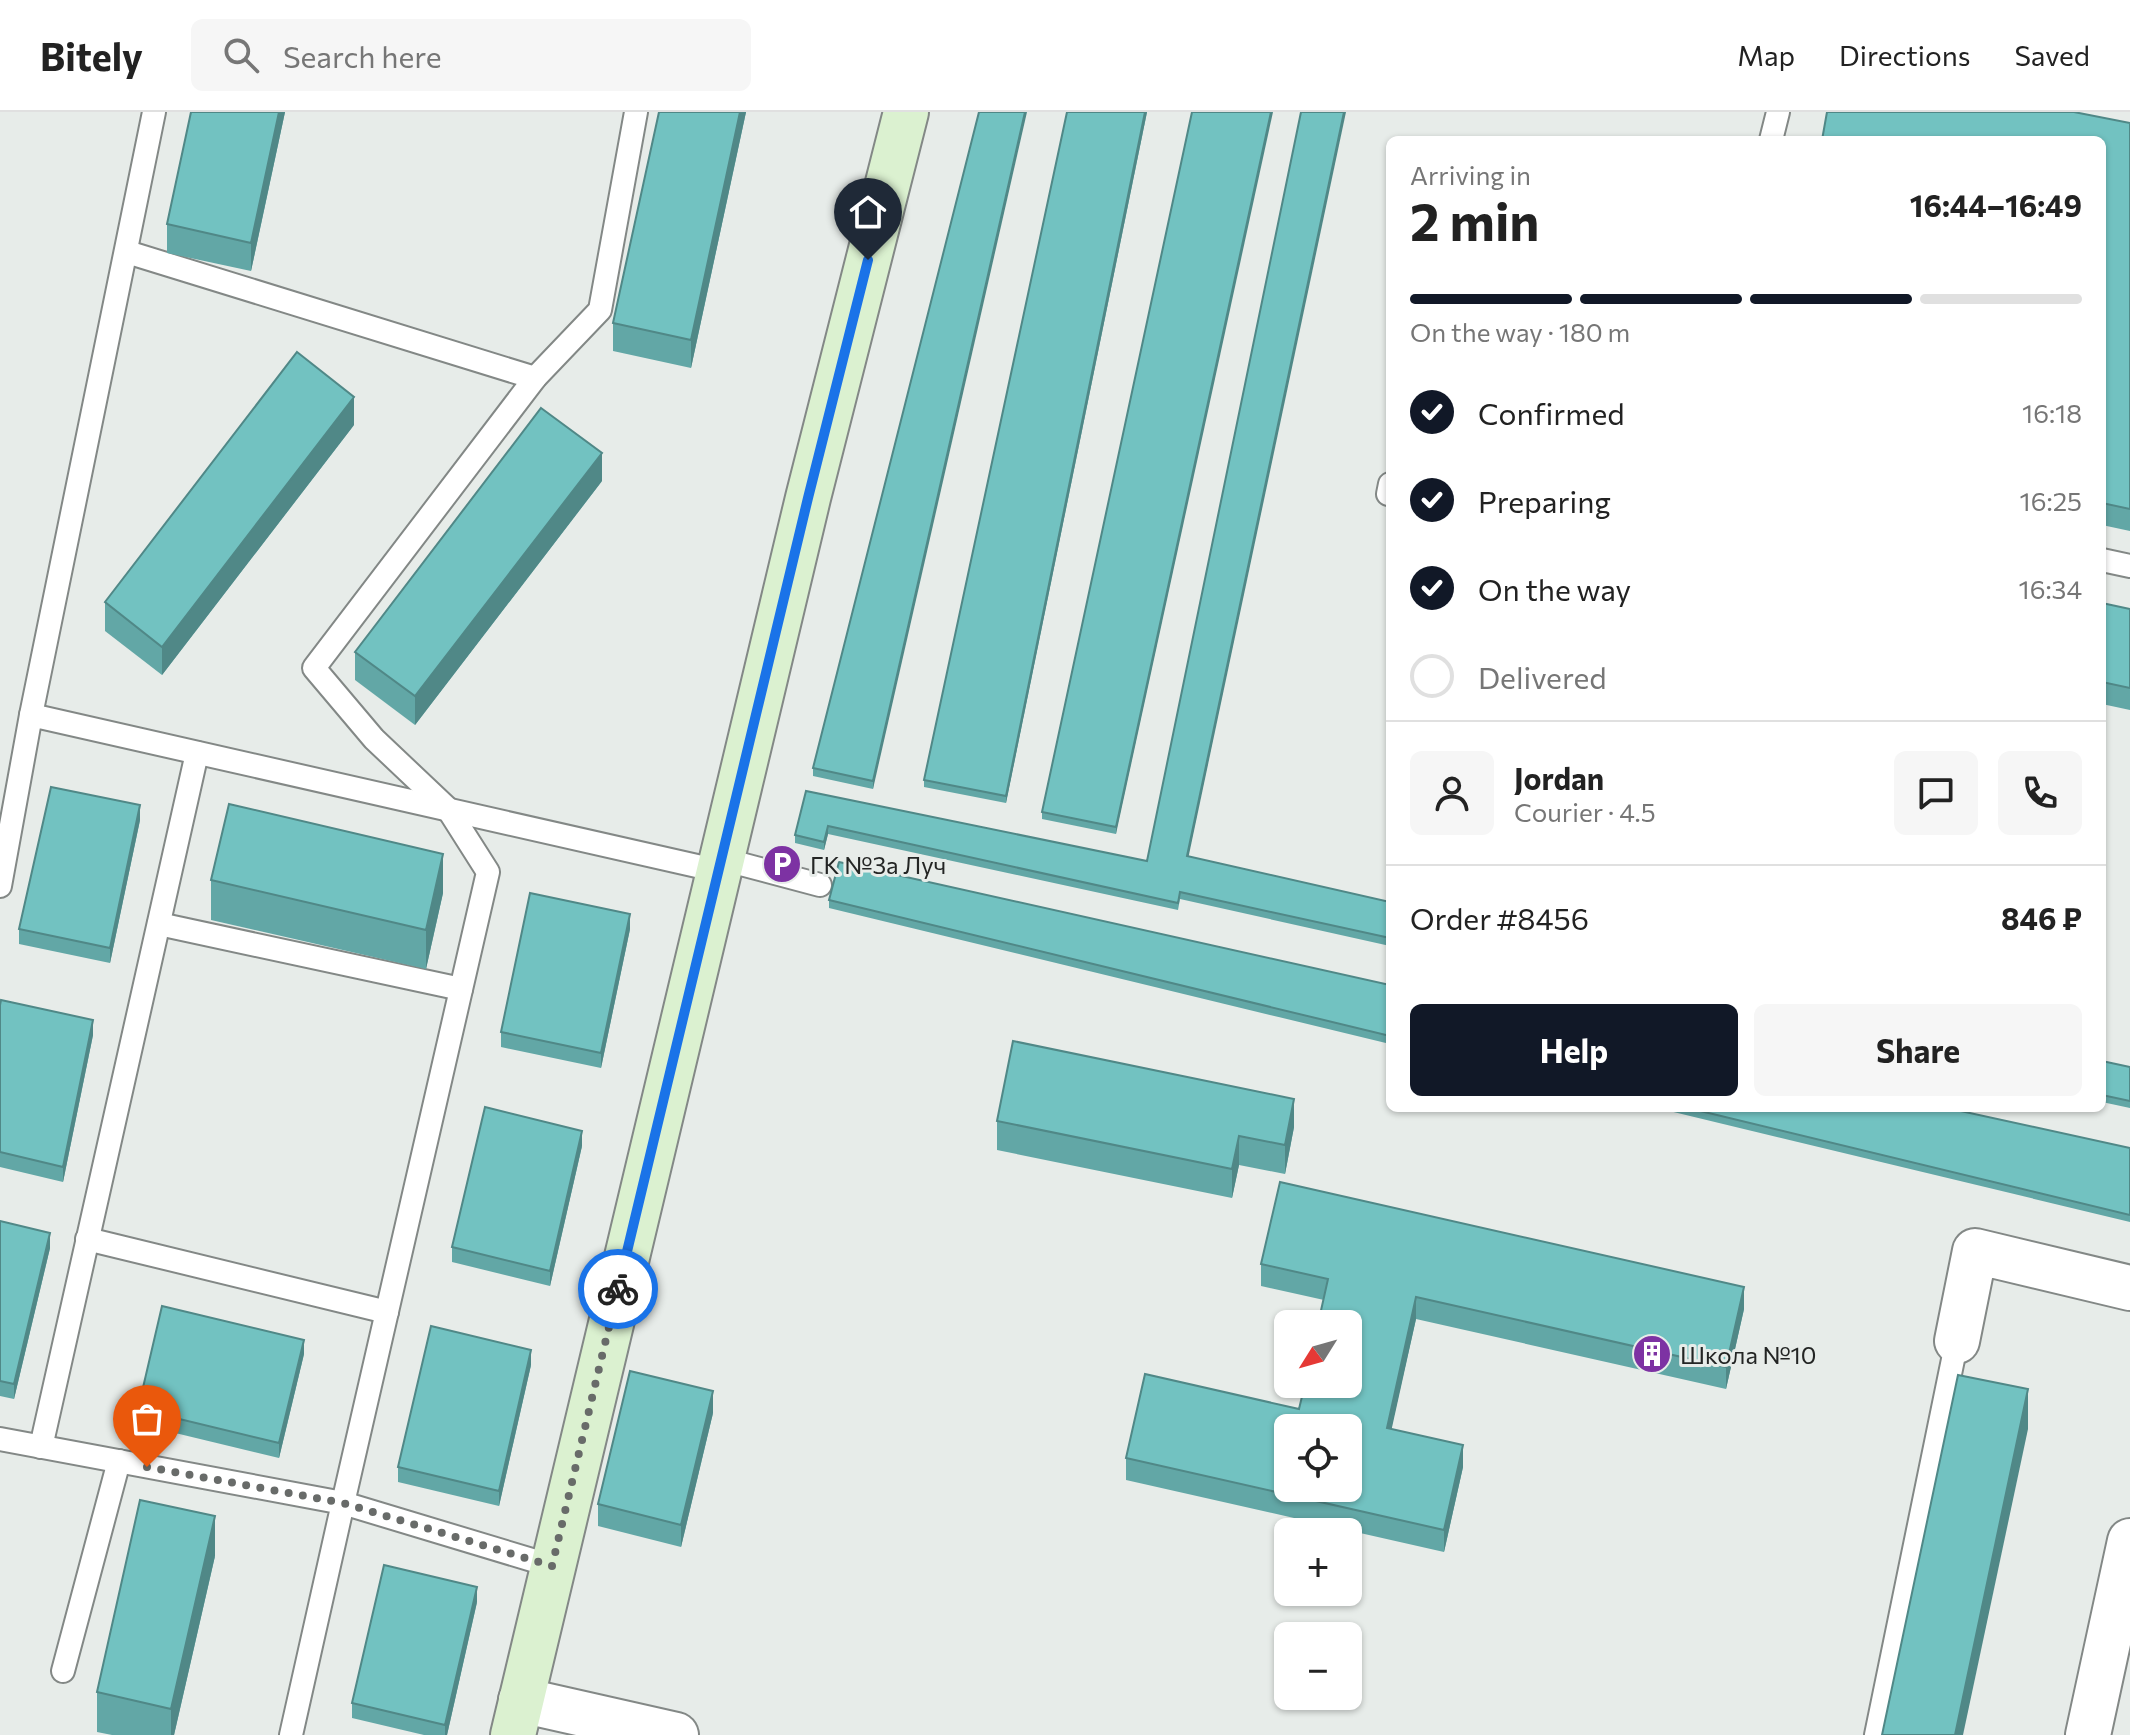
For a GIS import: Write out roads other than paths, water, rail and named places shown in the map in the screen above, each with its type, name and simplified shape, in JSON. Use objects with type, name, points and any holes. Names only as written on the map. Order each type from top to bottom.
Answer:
[{"type":"street","points":[[676,1735],[517,1718],[808,498],[906,112]]},
{"type":"street","points":[[2088,1735],[2130,1541]]},
{"type":"lane","points":[[0,886],[31,715],[154,112]]},
{"type":"lane","points":[[291,1735],[488,872],[448,809],[374,739],[314,668],[535,378],[600,310],[636,112]]},
{"type":"lane","points":[[1772,136],[1778,112]]},
{"type":"lane","points":[[127,252],[535,378]]},
{"type":"lane","points":[[2106,561],[2130,566]]},
{"type":"lane","points":[[31,715],[448,809],[820,885]]},
{"type":"lane","points":[[41,1447],[197,753]]},
{"type":"lane","points":[[159,924],[461,989]]},
{"type":"lane","points":[[87,1239],[387,1312]]},
{"type":"lane","points":[[1876,1735],[1975,1251],[2130,1288]]},
{"type":"lane","points":[[0,1439],[343,1503],[552,1566]]},
{"type":"lane","points":[[63,1671],[119,1461]]},
{"type":"place","name":"ГК №3а Луч","points":[[782,864]]},
{"type":"place","name":"Школа №10","points":[[1652,1354]]}]
